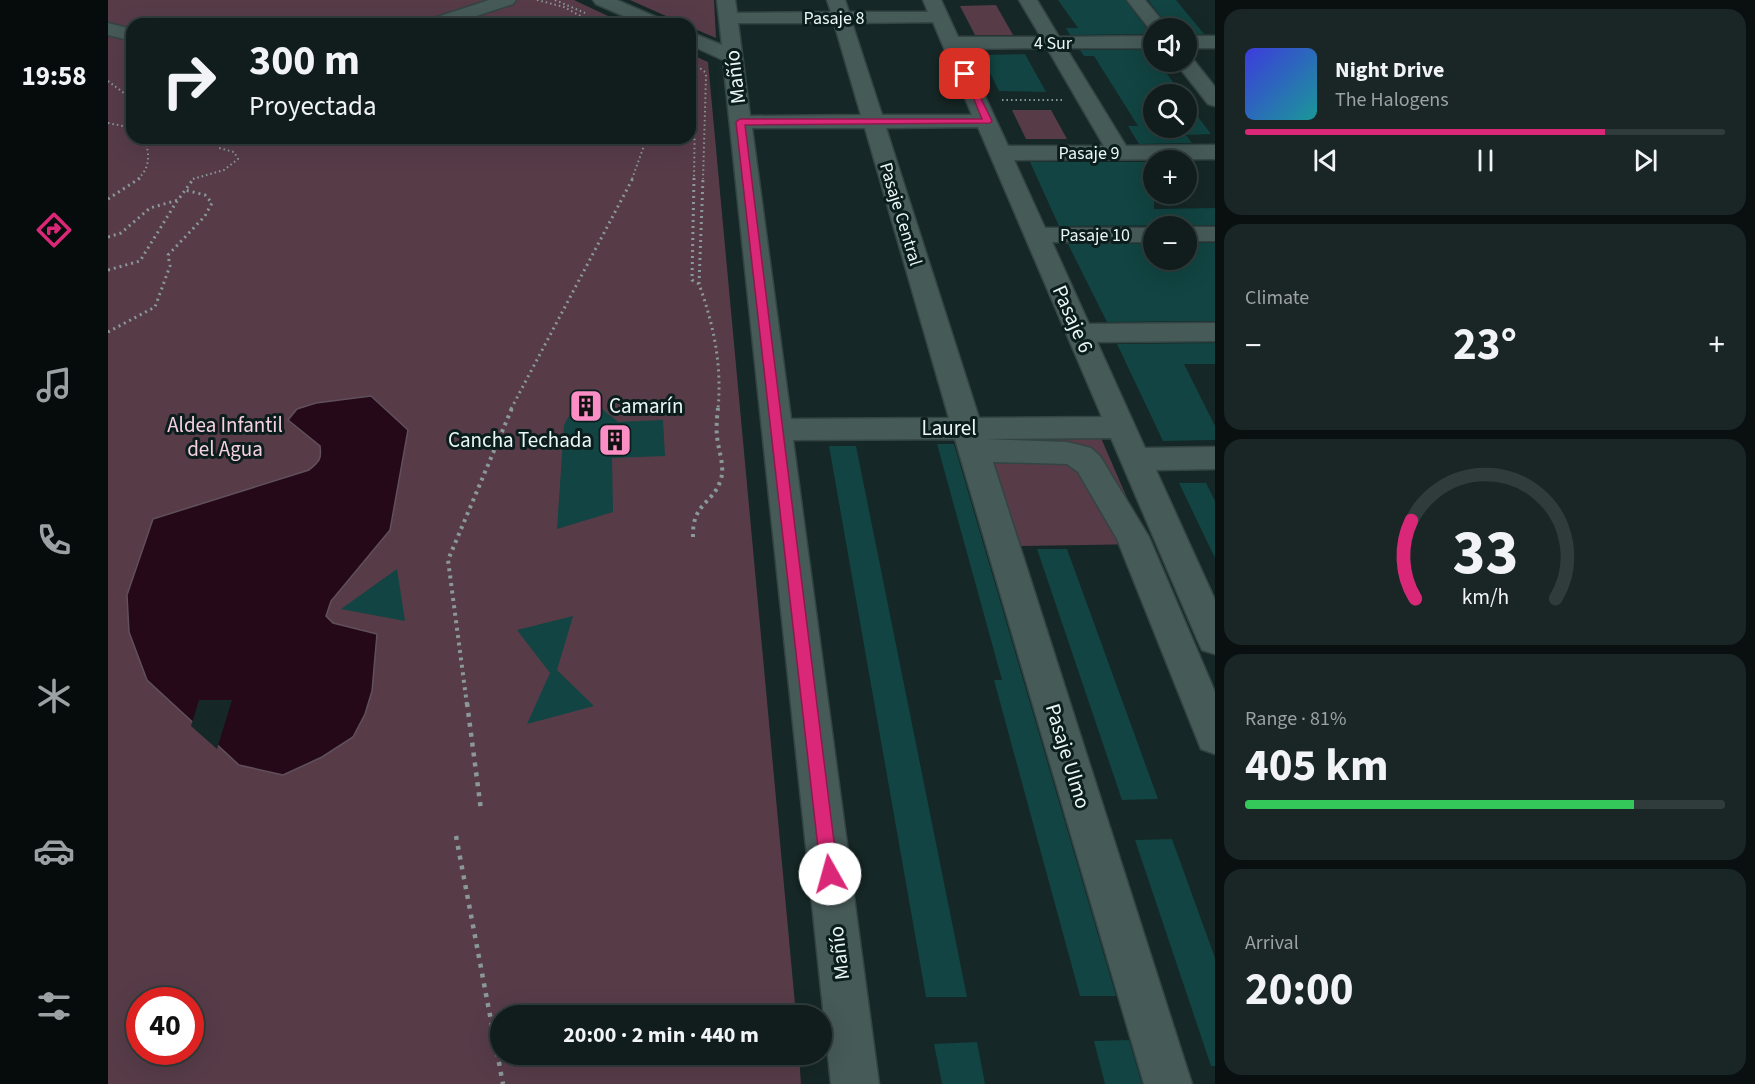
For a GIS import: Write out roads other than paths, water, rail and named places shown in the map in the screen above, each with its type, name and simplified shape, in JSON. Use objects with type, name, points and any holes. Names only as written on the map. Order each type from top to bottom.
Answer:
[{"type":"street","points":[[452,18],[507,0]]},
{"type":"street","points":[[602,0],[643,18]]},
{"type":"street","points":[[1028,0],[1119,152]]},
{"type":"street","points":[[1136,0],[1151,18]]},
{"type":"street","name":"Pasaje 8","points":[[727,9],[936,9]]},
{"type":"street","name":"Mañío","points":[[727,9],[855,1084]]},
{"type":"street","name":"Pasaje Central","points":[[838,9],[970,439]]},
{"type":"street","name":"Pasaje 6","points":[[936,9],[1215,638]]},
{"type":"street","points":[[108,29],[126,34]]},
{"type":"street","points":[[696,41],[732,57]]},
{"type":"street","name":"4 Sur","points":[[951,43],[1143,42]]},
{"type":"street","points":[[1197,42],[1215,42]]},
{"type":"street","points":[[1193,72],[1215,100]]},
{"type":"street","points":[[740,122],[873,122],[982,111]]},
{"type":"street","name":"Pasaje 9","points":[[1000,153],[1215,152]]},
{"type":"street","points":[[1197,234],[1215,234]]},
{"type":"street","name":"Pasaje 10","points":[[1036,235],[1143,235]]},
{"type":"street","points":[[1079,333],[1215,332]]},
{"type":"street","name":"Laurel","points":[[777,430],[970,439],[1121,427]]},
{"type":"street","points":[[970,439],[1067,453],[1080,456],[1089,464],[1133,537],[1215,737]]},
{"type":"street","name":"Pasaje Ulmo","points":[[970,439],[1168,1084]]},
{"type":"street","points":[[1135,459],[1215,458]]},
{"type":"place","name":"Camarín","points":[[586,406]]},
{"type":"place","name":"Cancha Techada","points":[[615,440]]},
{"type":"park label","name":"Aldea Infantil del Agua","points":[[225,437]]}]
